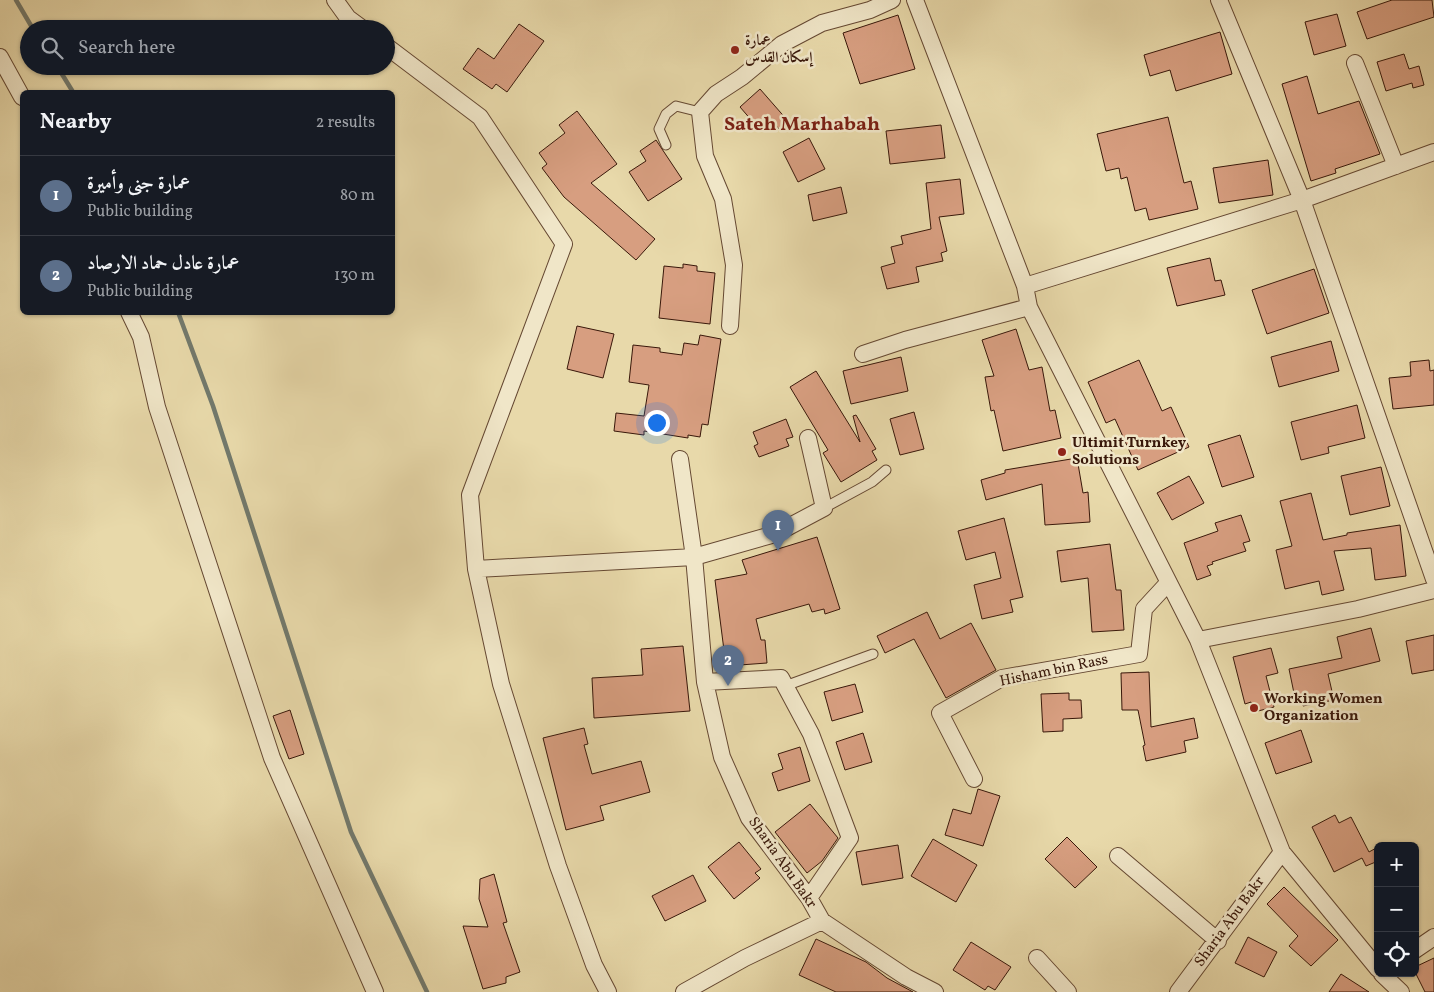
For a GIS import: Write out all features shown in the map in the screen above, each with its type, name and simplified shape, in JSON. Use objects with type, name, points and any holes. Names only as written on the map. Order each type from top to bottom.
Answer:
[{"type":"street","points":[[730,326],[734,265],[723,199],[705,156],[700,112],[716,94],[742,77],[782,44],[822,23],[870,10],[892,0]]},
{"type":"street","points":[[915,0],[1025,286],[1029,307],[1198,640],[1282,852],[1374,964]]},
{"type":"street","points":[[1219,0],[1302,200],[1434,579]]},
{"type":"street","points":[[340,2],[351,20]]},
{"type":"street","points":[[395,53],[480,116],[564,244],[470,495],[476,570],[501,684],[558,866],[594,965],[608,992]]},
{"type":"street","points":[[0,57],[20,93]]},
{"type":"street","points":[[1355,63],[1396,166]]},
{"type":"street","points":[[1025,286],[1302,200],[1434,152]]},
{"type":"street","points":[[863,354],[905,340],[1029,307]]},
{"type":"street","points":[[130,315],[141,337],[157,407],[272,758],[375,992]]},
{"type":"street","points":[[476,570],[694,557],[775,534],[824,508],[808,438]]},
{"type":"street","name":"Sharia Abu Bakr","points":[[680,459],[694,557],[705,682],[722,756],[750,818],[809,898],[822,921],[906,977],[936,992]]},
{"type":"street","name":"Hisham bin Rass","points":[[974,779],[940,713],[1002,678],[1139,654],[1144,609],[1168,583]]},
{"type":"street","points":[[1198,640],[1358,609],[1434,590]]},
{"type":"street","points":[[705,682],[781,678],[811,734],[850,838],[809,898]]},
{"type":"street","name":"Sharia Abu Bakr","points":[[1178,992],[1218,941],[1282,852]]},
{"type":"street","points":[[1118,856],[1218,941]]},
{"type":"street","points":[[684,992],[745,958],[822,921]]},
{"type":"street","points":[[1419,947],[1434,937]]},
{"type":"street","points":[[1037,958],[1068,992]]},
{"type":"street","points":[[1386,977],[1401,992]]},
{"type":"lane","points":[[666,145],[659,129],[666,114],[676,106],[700,112]]},
{"type":"lane","points":[[824,508],[872,482],[886,470]]},
{"type":"lane","points":[[785,686],[873,654]]},
{"type":"building","points":[[1392,0],[1432,0],[1434,17],[1367,39],[1357,12]]},
{"type":"building","points":[[1337,14],[1346,46],[1314,55],[1305,22]]},
{"type":"building","points":[[898,15],[915,69],[860,84],[843,33]]},
{"type":"building","points":[[519,24],[544,41],[507,92],[496,84],[492,89],[463,69],[478,48],[494,59]]},
{"type":"building","points":[[1220,32],[1232,74],[1176,91],[1170,70],[1150,76],[1144,55]]},
{"type":"building","points":[[1404,54],[1409,69],[1419,66],[1424,85],[1413,88],[1412,83],[1386,91],[1377,62]]},
{"type":"building","points":[[1307,76],[1318,114],[1359,101],[1380,154],[1335,169],[1336,173],[1311,181],[1282,84]]},
{"type":"building","points":[[760,89],[788,121],[779,129],[770,119],[759,129],[740,107]]},
{"type":"building","points":[[577,111],[617,164],[591,183],[655,239],[636,260],[564,197],[542,168],[547,164],[539,153],[565,133],[559,125]]},
{"type":"building","points":[[1168,117],[1184,183],[1191,181],[1198,209],[1149,220],[1146,208],[1135,211],[1127,177],[1121,179],[1119,168],[1106,171],[1097,134]]},
{"type":"building","points":[[941,125],[945,158],[890,164],[886,131]]},
{"type":"building","points":[[809,138],[825,169],[798,182],[783,152]]},
{"type":"building","points":[[656,140],[682,179],[648,201],[629,172],[646,161],[640,151]]},
{"type":"building","points":[[1268,160],[1273,195],[1219,203],[1213,168]]},
{"type":"building","points":[[960,179],[964,214],[939,217],[947,251],[941,253],[943,261],[916,267],[919,282],[887,289],[881,267],[895,263],[891,247],[903,244],[901,236],[931,229],[926,183]]},
{"type":"building","points":[[841,187],[847,213],[813,221],[808,195]]},
{"type":"building","points":[[1210,258],[1215,281],[1221,280],[1225,295],[1177,306],[1167,268]]},
{"type":"building","points":[[683,264],[697,266],[697,271],[715,273],[710,324],[659,318],[664,266],[683,268]]},
{"type":"building","points":[[1314,269],[1329,313],[1267,334],[1252,290]]},
{"type":"building","points":[[577,326],[614,334],[603,378],[567,369]]},
{"type":"building","points":[[1016,329],[1029,370],[1042,367],[1050,411],[1055,410],[1061,438],[1003,451],[994,410],[991,411],[985,377],[994,376],[982,340]]},
{"type":"building","points":[[700,335],[721,339],[708,425],[702,424],[700,437],[688,435],[688,438],[644,431],[644,435],[614,431],[616,413],[644,416],[649,385],[629,382],[633,345],[660,348],[660,352],[682,355],[684,343],[698,345]]},
{"type":"building","points":[[1331,341],[1339,371],[1279,387],[1271,357]]},
{"type":"building","points":[[901,357],[908,391],[851,404],[843,371]]},
{"type":"building","points":[[1139,360],[1162,411],[1171,407],[1189,447],[1138,470],[1115,419],[1106,423],[1088,382]]},
{"type":"building","points":[[1429,360],[1430,371],[1434,370],[1434,405],[1393,409],[1389,378],[1411,376],[1410,362]]},
{"type":"building","points":[[816,371],[860,442],[853,416],[856,415],[876,449],[872,451],[877,460],[841,482],[823,453],[828,450],[790,387]]},
{"type":"building","points":[[1357,405],[1365,438],[1328,447],[1329,453],[1301,460],[1291,422]]},
{"type":"building","points":[[914,412],[924,449],[900,455],[890,419]]},
{"type":"building","points":[[786,419],[793,437],[786,439],[789,446],[759,457],[754,446],[758,444],[753,432]]},
{"type":"building","points":[[1240,435],[1254,477],[1222,487],[1208,445]]},
{"type":"building","points":[[1077,458],[1083,493],[1088,492],[1090,522],[1045,525],[1042,484],[986,500],[981,480],[1005,473],[1005,470]]},
{"type":"building","points":[[1381,467],[1390,506],[1350,515],[1341,476]]},
{"type":"building","points":[[1189,476],[1204,503],[1172,520],[1157,493]]},
{"type":"building","points":[[1311,493],[1323,540],[1347,535],[1347,533],[1400,525],[1406,576],[1375,580],[1371,548],[1334,551],[1344,590],[1322,595],[1319,581],[1285,589],[1276,550],[1292,546],[1280,501]]},
{"type":"building","points":[[1241,515],[1250,541],[1243,543],[1246,551],[1212,562],[1213,564],[1207,566],[1211,575],[1197,580],[1184,543],[1218,531],[1215,523]]},
{"type":"building","points":[[1004,518],[1023,597],[1010,600],[1013,612],[982,619],[974,585],[1001,578],[995,552],[966,560],[958,531]]},
{"type":"building","points":[[817,537],[840,609],[825,614],[824,609],[812,612],[809,604],[756,619],[761,640],[765,640],[767,663],[726,666],[715,580],[747,574],[742,560]]},
{"type":"building","points":[[1110,544],[1116,590],[1121,590],[1124,630],[1092,632],[1088,578],[1061,582],[1057,551]]},
{"type":"building","points":[[927,612],[940,639],[971,623],[996,670],[946,698],[914,639],[885,653],[877,636]]},
{"type":"building","points":[[1371,628],[1380,661],[1328,674],[1334,700],[1303,706],[1301,697],[1295,698],[1289,669],[1342,658],[1337,637]]},
{"type":"building","points":[[1434,635],[1434,670],[1412,674],[1406,641]]},
{"type":"building","points":[[683,646],[690,711],[594,718],[592,678],[643,675],[641,649]]},
{"type":"building","points":[[1271,648],[1278,673],[1266,676],[1274,707],[1254,712],[1251,702],[1245,704],[1233,657]]},
{"type":"building","points":[[1149,672],[1151,727],[1194,718],[1198,738],[1184,741],[1186,752],[1146,761],[1138,710],[1122,710],[1121,673]]},
{"type":"building","points":[[855,684],[863,712],[832,721],[824,692]]},
{"type":"building","points":[[1069,693],[1069,700],[1081,700],[1082,718],[1063,719],[1063,731],[1043,732],[1041,694]]},
{"type":"building","points":[[290,710],[304,754],[289,759],[273,716]]},
{"type":"building","points":[[584,728],[588,744],[584,745],[592,774],[641,761],[650,792],[600,806],[604,820],[566,830],[543,738]]},
{"type":"building","points":[[1301,730],[1312,762],[1276,774],[1265,743]]},
{"type":"building","points":[[863,733],[872,762],[845,770],[836,742]]},
{"type":"building","points":[[800,747],[810,781],[778,791],[772,773],[783,769],[778,754]]},
{"type":"building","points":[[978,789],[1000,796],[983,846],[945,835],[953,809],[971,814]]},
{"type":"building","points":[[810,804],[838,838],[822,861],[807,873],[775,832]]},
{"type":"building","points":[[1335,815],[1339,823],[1351,817],[1369,852],[1374,849],[1374,863],[1366,866],[1362,858],[1334,872],[1312,827]]},
{"type":"building","points":[[1067,837],[1097,867],[1075,888],[1045,859]]},
{"type":"building","points":[[933,839],[977,865],[956,902],[911,876]]},
{"type":"building","points":[[739,842],[761,869],[755,873],[760,878],[734,899],[708,867]]},
{"type":"building","points":[[898,845],[903,878],[862,885],[856,852]]},
{"type":"building","points":[[494,874],[507,922],[503,923],[520,972],[506,977],[506,983],[483,989],[463,926],[488,927],[479,899],[480,879]]},
{"type":"building","points":[[693,875],[706,901],[665,921],[652,896]]},
{"type":"building","points":[[1284,887],[1338,940],[1311,966],[1289,946],[1298,936],[1267,904]]},
{"type":"building","points":[[1248,937],[1277,952],[1264,977],[1235,963]]},
{"type":"building","points":[[816,939],[866,962],[887,978],[913,992],[836,992],[799,975]]},
{"type":"building","points":[[971,942],[1011,967],[995,990],[988,986],[985,990],[953,970]]},
{"type":"building","points":[[1434,958],[1434,992],[1425,992],[1418,977],[1419,965]]},
{"type":"building","points":[[1341,974],[1369,992],[1329,992]]},
{"type":"waterway","points":[[16,0],[28,20]]},
{"type":"waterway","points":[[63,75],[72,90]]},
{"type":"waterway","points":[[179,315],[213,406],[351,832],[427,992]]},
{"type":"place","name":"عمارة إسكان القدس","points":[[735,50]]},
{"type":"place","name":"Ultimit Turnkey Solutions","points":[[1062,452]]},
{"type":"place","name":"عمارة جنى وأميرة","points":[[778,551]]},
{"type":"place","name":"عمارة عادل حماد الارصاد","points":[[728,686]]},
{"type":"place","name":"Working Women Organization","points":[[1254,708]]},
{"type":"district","name":"Sateh Marhabah","points":[[802,125]]}]
